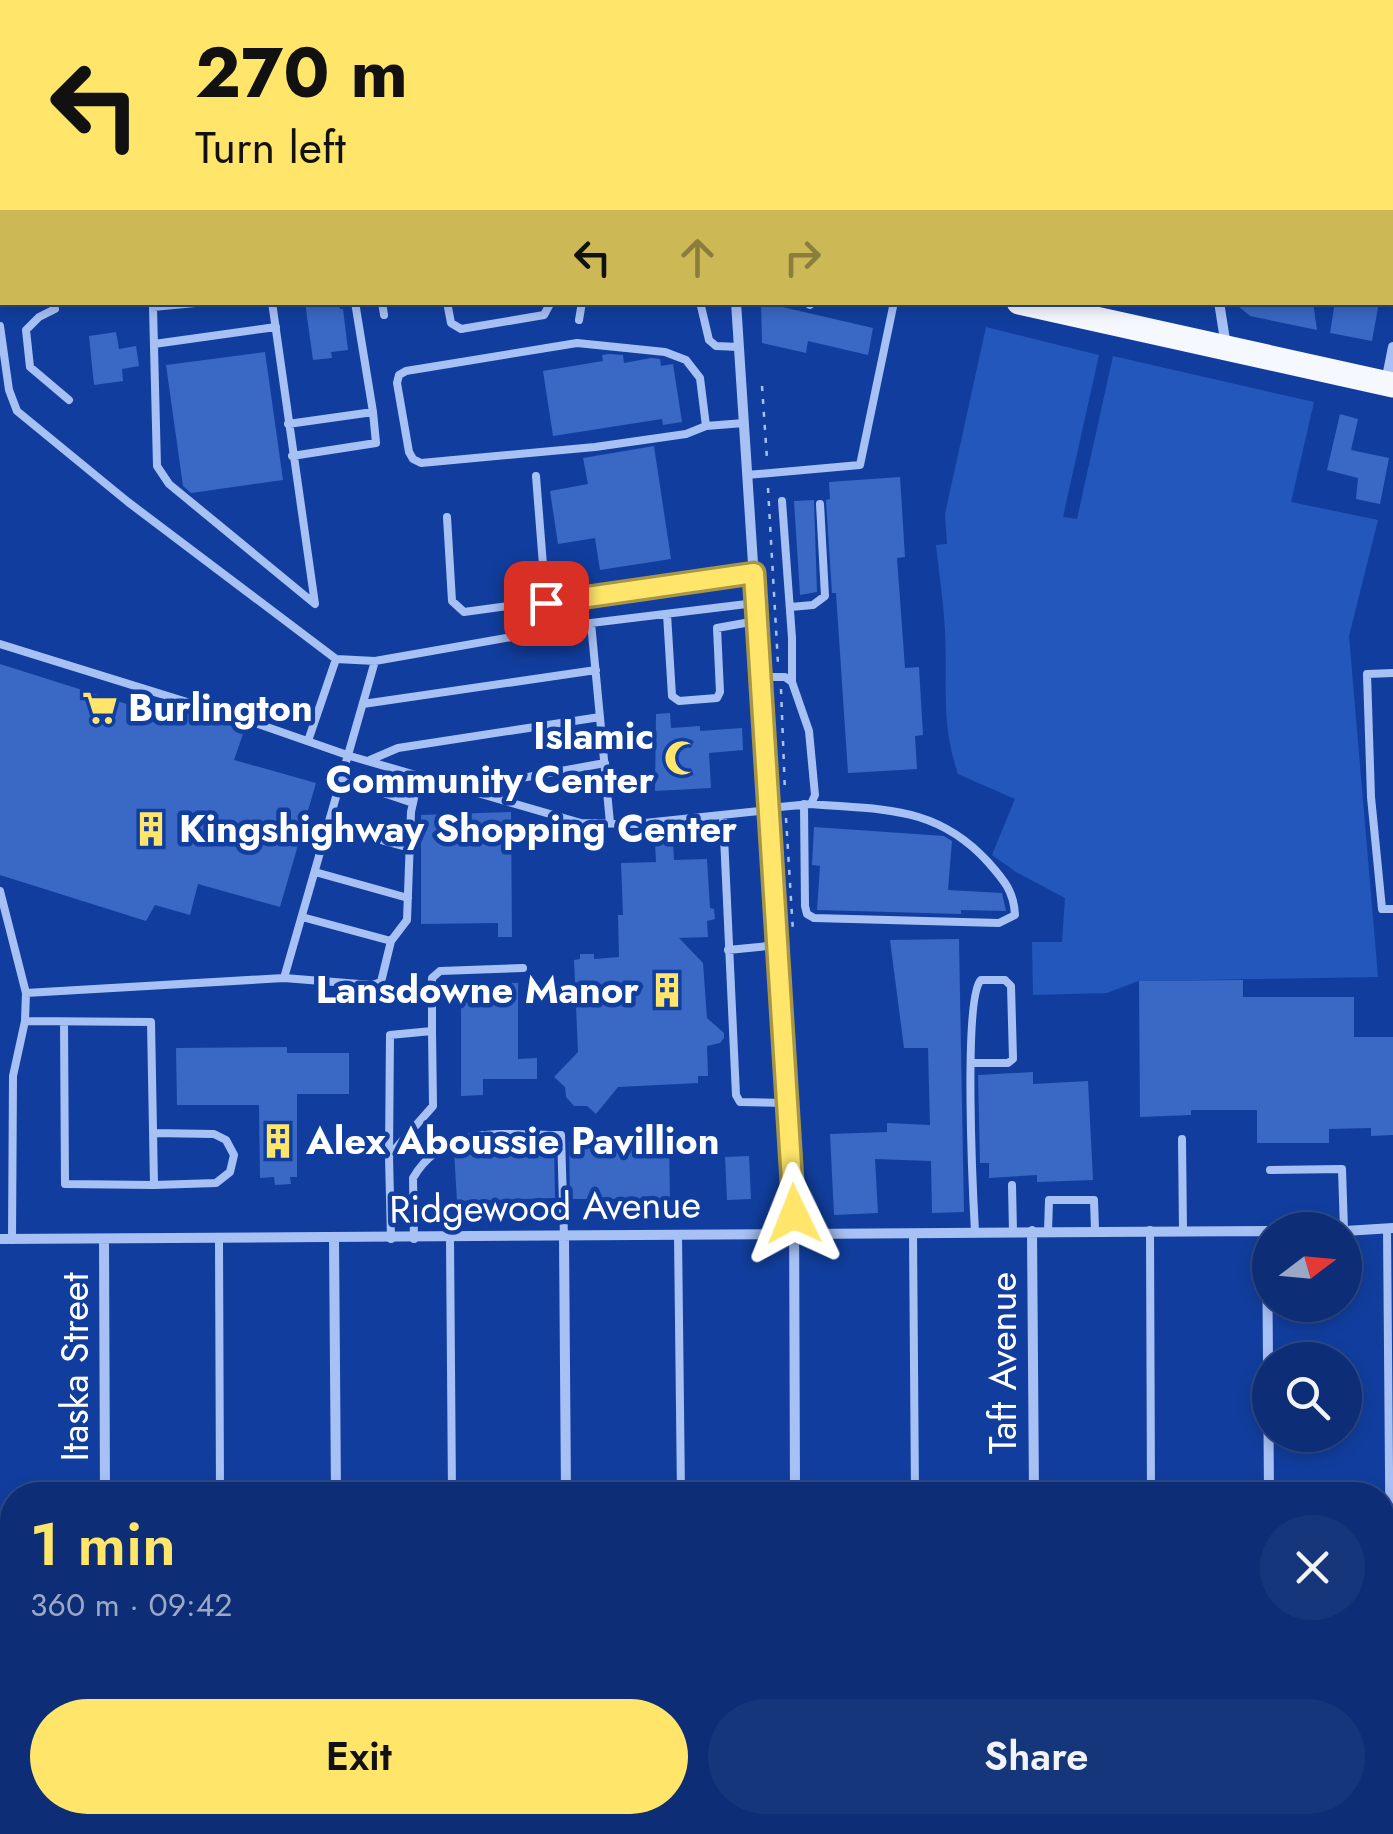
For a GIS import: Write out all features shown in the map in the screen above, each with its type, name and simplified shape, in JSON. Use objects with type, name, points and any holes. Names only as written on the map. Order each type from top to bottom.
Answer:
[{"type":"main road","points":[[1032,305],[1389,384]]},
{"type":"street","points":[[736,305],[788,1104],[794,1234],[796,1482]]},
{"type":"street","points":[[1219,305],[1226,350]]},
{"type":"street","points":[[1389,384],[1393,347]]},
{"type":"street","points":[[1362,1229],[1390,1228]]},
{"type":"street","name":"Taft Avenue","points":[[1032,1231],[1034,1482]]},
{"type":"street","name":"Ridgewood Avenue","points":[[6,1240],[1252,1231]]},
{"type":"street","points":[[564,1238],[566,1482]]},
{"type":"street","points":[[334,1239],[336,1482]]},
{"type":"street","name":"Itaska Street","points":[[104,1240],[106,1482]]},
{"type":"street","points":[[1268,1322],[1269,1482]]},
{"type":"lane","points":[[153,305],[157,466],[169,484],[315,604],[272,305]]},
{"type":"lane","points":[[292,456],[376,443],[356,305]]},
{"type":"lane","points":[[382,305],[384,315]]},
{"type":"lane","points":[[448,305],[451,323],[462,329],[544,315],[549,305]]},
{"type":"lane","points":[[579,320],[582,305]]},
{"type":"lane","points":[[701,305],[709,340],[716,346],[739,348]]},
{"type":"lane","points":[[747,474],[860,465],[893,305]]},
{"type":"lane","points":[[55,309],[26,330],[30,367],[69,400]]},
{"type":"lane","points":[[0,326],[12,402],[27,420],[336,659],[375,661],[591,623],[756,603]]},
{"type":"lane","points":[[154,344],[276,327]]},
{"type":"lane","points":[[706,426],[700,378],[686,360],[665,352],[576,344],[406,371],[399,375],[397,384],[409,452],[412,459],[421,463],[595,446],[744,423]]},
{"type":"lane","points":[[0,405],[12,402]]},
{"type":"lane","points":[[288,424],[373,412]]},
{"type":"lane","points":[[536,476],[546,603]]},
{"type":"lane","points":[[0,644],[350,756],[582,823],[723,815],[807,804],[902,812],[937,822],[964,836],[1008,886],[1014,897],[1015,915],[999,924],[814,918],[807,914],[807,804],[816,795],[810,732],[792,682],[782,501]]},
{"type":"lane","points":[[790,606],[813,605],[825,596],[820,504]]},
{"type":"lane","points":[[446,516],[452,601],[464,612],[754,573]]},
{"type":"lane","points":[[668,614],[672,696],[678,701],[716,698],[720,692],[716,628],[756,621]]},
{"type":"lane","points":[[591,623],[610,824]]},
{"type":"lane","points":[[308,741],[336,659]]},
{"type":"lane","points":[[284,978],[375,661]]},
{"type":"lane","points":[[363,704],[596,670]]},
{"type":"lane","points":[[1393,673],[1367,674],[1371,797],[1382,909],[1393,909]]},
{"type":"lane","points":[[760,678],[786,677],[792,682]]},
{"type":"lane","points":[[367,761],[398,748],[600,717]]},
{"type":"lane","points":[[462,788],[605,763]]},
{"type":"lane","points":[[26,993],[284,978],[381,982],[391,941],[407,920],[413,802],[419,776]]},
{"type":"lane","points":[[342,780],[413,802]]},
{"type":"lane","points":[[723,815],[736,1095],[748,1105],[788,1104]]},
{"type":"lane","points":[[329,826],[410,848]]},
{"type":"lane","points":[[315,872],[408,898]]},
{"type":"lane","points":[[0,891],[26,993],[25,1021],[13,1076],[6,1240]]},
{"type":"lane","points":[[302,917],[391,941]]},
{"type":"lane","points":[[728,950],[778,945]]},
{"type":"lane","points":[[389,1156],[433,1106],[432,978],[440,971],[524,968]]},
{"type":"lane","points":[[972,1063],[1008,1063],[1013,1059],[1011,986],[1005,980],[976,983],[972,1063],[975,1232]]},
{"type":"lane","points":[[25,1021],[151,1022],[154,1185]]},
{"type":"lane","points":[[64,1022],[65,1184],[216,1183],[230,1172],[234,1156],[226,1140],[214,1134],[153,1133]]},
{"type":"lane","points":[[391,1239],[390,1036],[432,1031]]},
{"type":"lane","points":[[414,1239],[417,1171],[454,1140],[485,1134],[561,1134],[564,1238]]},
{"type":"lane","points":[[1182,1139],[1183,1231]]},
{"type":"lane","points":[[1270,1170],[1342,1169],[1343,1212]]},
{"type":"lane","points":[[1012,1185],[1013,1232]]},
{"type":"lane","points":[[1048,1231],[1048,1200],[1094,1200],[1095,1230]]},
{"type":"lane","points":[[1390,1228],[1391,1482]]},
{"type":"lane","points":[[1150,1230],[1151,1482]]},
{"type":"lane","points":[[913,1233],[915,1482]]},
{"type":"lane","points":[[678,1234],[681,1482]]},
{"type":"lane","points":[[450,1239],[452,1482]]},
{"type":"lane","points":[[219,1240],[220,1482]]},
{"type":"path","points":[[762,386],[767,462]]},
{"type":"path","points":[[768,481],[779,670]]},
{"type":"path","points":[[780,688],[784,793]]},
{"type":"path","points":[[786,817],[794,932]]},
{"type":"shaded area","points":[[986,327],[1099,355],[1063,517],[1077,519],[1113,356],[1314,402],[1291,502],[1378,520],[1349,636],[1378,977],[1138,981],[1107,993],[1033,995],[1032,942],[1062,942],[1065,898],[992,855],[1015,799],[958,774],[947,720],[944,621],[936,545],[947,544],[945,514]]},
{"type":"building","points":[[305,305],[339,305],[348,350],[331,352],[332,358],[313,360]]},
{"type":"building","points":[[761,305],[873,328],[868,355],[808,341],[806,353],[762,343]]},
{"type":"building","points":[[1237,305],[1313,305],[1317,330],[1250,316]]},
{"type":"building","points":[[1335,305],[1378,305],[1372,341],[1330,333]]},
{"type":"building","points":[[116,332],[119,349],[136,346],[139,366],[122,369],[123,381],[94,385],[89,336]]},
{"type":"building","points":[[265,352],[283,480],[191,493],[183,486],[166,365]]},
{"type":"building","points":[[602,355],[623,355],[624,363],[651,358],[660,359],[661,366],[673,364],[682,422],[663,425],[662,419],[553,436],[543,371],[603,361]]},
{"type":"building","points":[[1340,414],[1358,419],[1351,450],[1389,458],[1380,504],[1356,499],[1358,478],[1327,470]]},
{"type":"building","points":[[654,446],[671,559],[600,570],[595,538],[558,544],[550,491],[588,484],[583,458]]},
{"type":"building","points":[[900,477],[905,557],[897,558],[905,668],[919,667],[923,735],[915,736],[917,769],[848,773],[836,593],[832,593],[826,500],[830,499],[829,482]]},
{"type":"building","points":[[814,500],[817,592],[800,595],[794,501]]},
{"type":"building","name":"Kingshighway Shopping Center","points":[[0,664],[152,712],[157,701],[245,728],[234,760],[316,783],[280,907],[198,884],[190,915],[155,905],[146,921],[0,875]]},
{"type":"building","points":[[670,713],[671,728],[742,728],[743,750],[709,753],[711,788],[655,791],[656,714]]},
{"type":"building","points":[[511,812],[512,937],[498,937],[498,923],[421,924],[421,815]]},
{"type":"building","points":[[814,827],[944,836],[952,841],[948,890],[1002,893],[1006,911],[961,910],[961,914],[817,910],[820,866],[812,865]]},
{"type":"building","name":"Lansdowne Manor","points":[[655,842],[673,842],[674,860],[707,859],[710,908],[714,909],[715,919],[707,921],[708,937],[679,938],[703,963],[707,1018],[724,1033],[724,1038],[707,1046],[708,1076],[698,1076],[698,1083],[618,1087],[596,1114],[587,1106],[574,1106],[566,1097],[565,1087],[554,1077],[578,1052],[574,960],[580,959],[580,954],[594,954],[594,959],[619,957],[618,915],[623,915],[621,863],[656,862]]},
{"type":"building","points":[[959,939],[964,1212],[932,1213],[931,1161],[875,1159],[878,1213],[834,1215],[830,1134],[887,1132],[887,1123],[930,1125],[928,1048],[904,1048],[890,940]]},
{"type":"building","points":[[1243,980],[1243,997],[1354,997],[1354,1037],[1393,1037],[1393,1135],[1371,1136],[1371,1128],[1329,1129],[1329,1143],[1257,1143],[1257,1110],[1191,1110],[1191,1115],[1140,1117],[1139,981]]},
{"type":"building","points":[[496,983],[518,983],[518,1059],[537,1058],[537,1079],[483,1079],[483,1095],[461,1096],[461,1002],[496,1002]]},
{"type":"building","name":"Alex Aboussie Pavillion","points":[[287,1047],[287,1053],[349,1053],[349,1094],[297,1094],[297,1177],[290,1177],[291,1184],[275,1185],[274,1177],[260,1178],[259,1105],[177,1105],[176,1048]]},
{"type":"building","points":[[1033,1072],[1033,1084],[1088,1081],[1093,1180],[1037,1182],[1037,1175],[989,1178],[989,1163],[980,1163],[978,1075]]},
{"type":"building","points":[[669,1141],[670,1199],[570,1199],[569,1142]]},
{"type":"building","points":[[492,1142],[554,1142],[555,1198],[457,1201],[454,1151]]},
{"type":"building","points":[[749,1156],[751,1199],[727,1200],[725,1157]]},
{"type":"place","name":"Burlington","points":[[100,708]]},
{"type":"place","name":"Islamic Community Center","points":[[682,758]]},
{"type":"place","name":"Kingshighway Shopping Center","points":[[151,829]]},
{"type":"place","name":"Lansdowne Manor","points":[[667,990]]},
{"type":"place","name":"Alex Aboussie Pavillion","points":[[278,1141]]},
{"type":"route","points":[[546,603],[754,573],[794,1214]]}]
